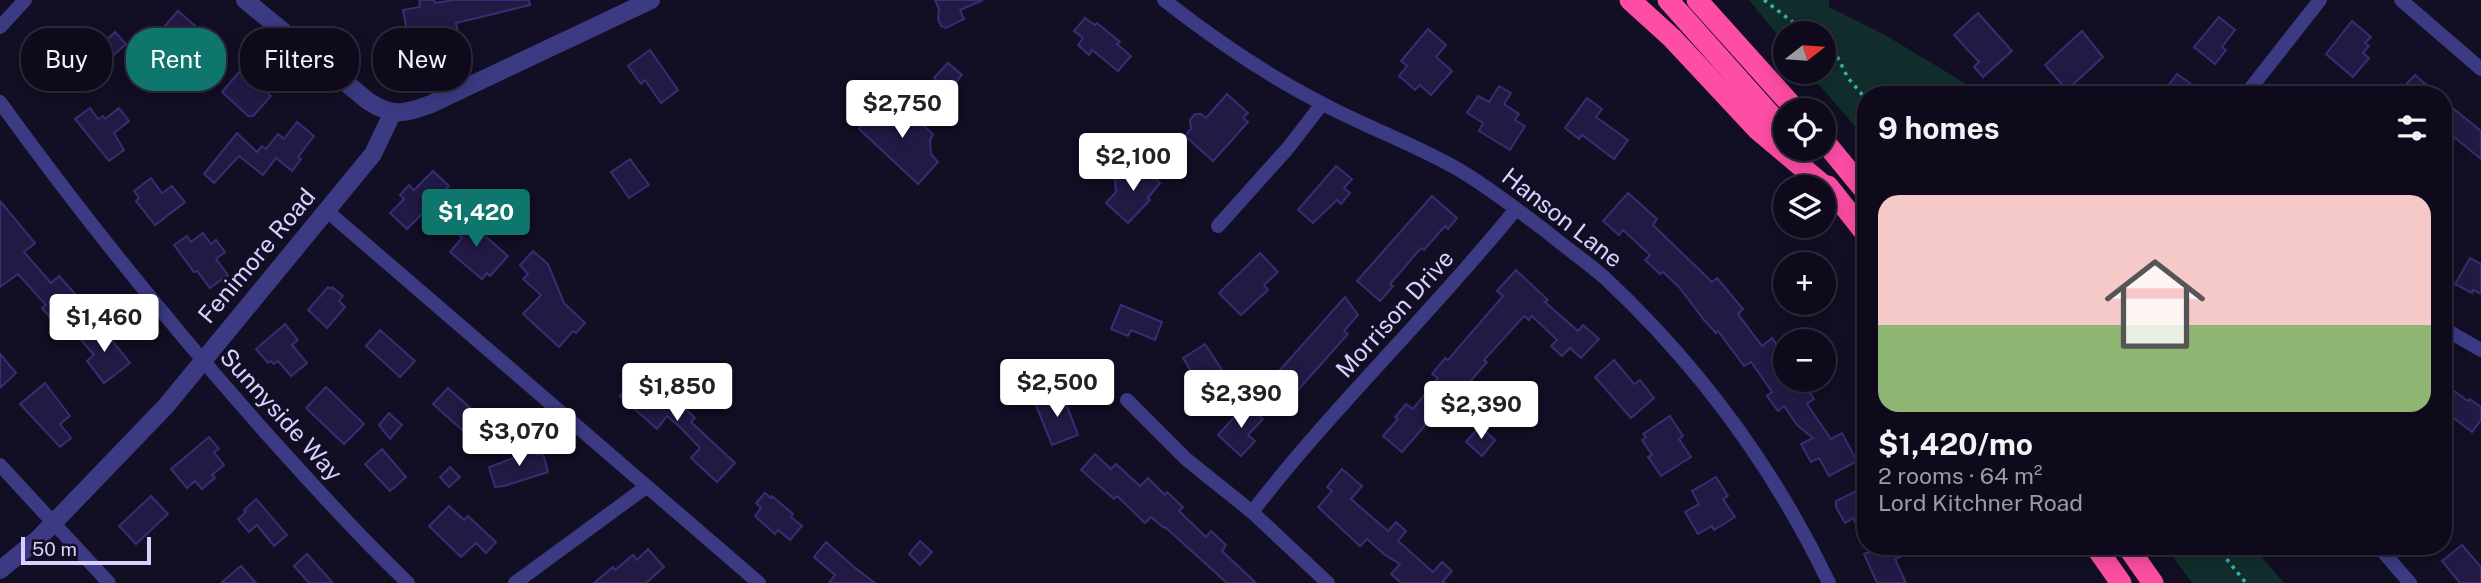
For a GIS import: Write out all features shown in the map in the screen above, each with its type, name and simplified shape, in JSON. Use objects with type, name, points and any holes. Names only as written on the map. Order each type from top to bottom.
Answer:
[{"type":"highway","points":[[1630,0],[1672,38],[1758,130],[1811,175]]},
{"type":"highway","points":[[1668,0],[1773,118]]},
{"type":"highway","points":[[1697,0],[1786,98]]},
{"type":"highway","points":[[1714,0],[1763,72]]},
{"type":"highway","points":[[1836,156],[1857,181]]},
{"type":"highway","points":[[1809,161],[1820,175]]},
{"type":"highway","points":[[1836,196],[1857,223]]},
{"type":"highway","points":[[2101,555],[2121,583]]},
{"type":"highway","points":[[2133,555],[2153,583]]},
{"type":"street","points":[[0,27],[25,0]]},
{"type":"street","points":[[245,0],[368,101],[392,114],[431,104],[651,0]]},
{"type":"street","name":"Hanson Lane","points":[[1164,0],[1225,46],[1322,104],[1428,152],[1488,188],[1604,277],[1700,378],[1757,456],[1797,521],[1829,583]]},
{"type":"street","points":[[2252,86],[2320,0]]},
{"type":"street","points":[[2401,0],[2481,69]]},
{"type":"street","name":"Sunnyside Way","points":[[0,102],[82,213],[202,360],[332,506],[408,583]]},
{"type":"street","points":[[1218,226],[1288,148],[1322,104]]},
{"type":"street","name":"Fenimore Road","points":[[0,570],[38,539],[166,406],[376,148],[392,114]]},
{"type":"street","name":"Morrison Drive","points":[[1252,512],[1283,472],[1433,307],[1516,209]]},
{"type":"street","points":[[327,211],[759,583]]},
{"type":"street","points":[[2452,333],[2481,350]]},
{"type":"street","points":[[1126,400],[1186,459],[1252,512],[1328,583]]},
{"type":"street","points":[[0,465],[109,583]]},
{"type":"street","points":[[515,583],[646,487]]},
{"type":"street","points":[[2386,555],[2410,583]]},
{"type":"path","points":[[1764,0],[1791,21]]},
{"type":"path","points":[[1836,56],[1857,88]]},
{"type":"path","points":[[2223,555],[2246,583]]},
{"type":"green space","points":[[1749,0],[1829,0],[1829,7],[1885,35],[1970,86],[1857,86],[1857,129],[1836,104],[1836,98],[1830,98],[1818,84],[1836,84],[1836,21],[1773,21],[1773,29]]},
{"type":"green space","points":[[2172,555],[2260,555],[2284,583],[2192,583]]},
{"type":"building","points":[[419,0],[434,0],[435,3],[454,0],[529,0],[530,5],[456,23],[457,28],[406,28],[403,10],[420,7]]},
{"type":"building","points":[[935,0],[983,0],[960,10],[964,19],[946,28],[941,26],[938,19],[939,9]]},
{"type":"building","points":[[178,11],[198,28],[163,28]]},
{"type":"building","points":[[1978,13],[2012,51],[1983,77],[1974,67],[1979,62],[1954,35]]},
{"type":"building","points":[[2219,17],[2235,30],[2222,47],[2226,50],[2215,64],[2194,47]]},
{"type":"building","points":[[1085,18],[1095,25],[1097,23],[1120,42],[1117,44],[1131,56],[1118,71],[1092,50],[1089,55],[1078,45],[1083,38],[1074,31]]},
{"type":"building","points":[[2352,21],[2371,37],[2365,43],[2369,46],[2363,53],[2369,58],[2353,77],[2326,54]]},
{"type":"building","points":[[1428,29],[1446,45],[1436,57],[1452,71],[1431,95],[1420,85],[1415,90],[1399,76],[1407,66],[1401,61]]},
{"type":"building","points":[[2082,31],[2103,57],[2071,86],[2063,86],[2045,65]]},
{"type":"building","points":[[115,32],[126,44],[114,55],[112,53],[112,35]]},
{"type":"building","points":[[650,50],[678,90],[661,103],[645,80],[641,84],[628,66]]},
{"type":"building","points":[[948,63],[962,75],[949,91],[934,78]]},
{"type":"building","points":[[240,71],[240,91],[265,91],[271,96],[253,116],[248,116],[222,92],[226,91],[226,87]]},
{"type":"building","points":[[2177,74],[2194,86],[2168,86]]},
{"type":"building","points":[[2415,75],[2428,86],[2405,86]]},
{"type":"building","points":[[1499,86],[1511,93],[1504,104],[1519,114],[1515,120],[1525,126],[1510,150],[1479,131],[1483,123],[1467,113],[1478,96],[1489,102]]},
{"type":"building","points":[[1227,94],[1248,113],[1243,118],[1248,122],[1213,161],[1185,136],[1191,129],[1190,120],[1195,114],[1206,118]]},
{"type":"building","points":[[1587,98],[1602,109],[1596,117],[1628,140],[1614,159],[1582,135],[1579,139],[1565,128]]},
{"type":"building","points":[[895,100],[933,134],[930,141],[931,154],[938,162],[918,184],[859,129],[879,107],[885,112]]},
{"type":"building","points":[[2452,107],[2481,131],[2481,159],[2452,135]]},
{"type":"building","points":[[90,108],[98,119],[103,116],[105,119],[119,108],[129,121],[114,133],[124,150],[109,161],[75,119]]},
{"type":"building","points":[[297,122],[314,136],[298,157],[301,159],[292,171],[276,158],[263,175],[239,156],[214,183],[204,174],[237,133],[257,152],[262,146],[266,149],[278,134],[284,139]]},
{"type":"building","points":[[630,159],[649,185],[629,198],[611,172]]},
{"type":"building","points":[[1141,166],[1160,183],[1148,198],[1150,200],[1128,223],[1106,203],[1116,192],[1115,180],[1119,176],[1133,174]]},
{"type":"building","points":[[1336,166],[1352,179],[1344,188],[1350,193],[1341,204],[1337,200],[1313,223],[1298,210]]},
{"type":"building","points":[[433,171],[449,186],[437,198],[442,203],[428,216],[424,212],[407,229],[390,213],[404,199],[400,195],[409,185],[414,190]]},
{"type":"building","points":[[151,178],[162,193],[172,186],[185,202],[155,225],[136,201],[139,198],[134,191]]},
{"type":"building","points":[[1628,193],[1657,219],[1653,225],[1712,282],[1717,278],[1743,309],[1738,314],[1762,346],[1773,339],[1773,392],[1810,392],[1814,399],[1807,404],[1831,439],[1842,433],[1857,461],[1829,476],[1819,458],[1811,462],[1801,444],[1813,438],[1797,425],[1784,406],[1778,411],[1767,396],[1772,392],[1751,362],[1744,366],[1718,331],[1716,333],[1704,320],[1679,287],[1645,260],[1650,255],[1623,230],[1619,235],[1603,221]]},
{"type":"building","points":[[1432,196],[1457,218],[1448,229],[1445,226],[1424,250],[1421,248],[1390,284],[1393,286],[1380,301],[1357,281]]},
{"type":"building","points":[[0,201],[35,243],[24,252],[51,283],[59,276],[84,304],[58,327],[42,308],[46,305],[18,274],[0,287]]},
{"type":"building","points":[[465,213],[477,224],[475,227],[508,256],[490,276],[487,273],[482,279],[450,252],[462,238],[452,228]]},
{"type":"building","points":[[203,233],[211,244],[216,240],[225,252],[216,259],[228,275],[210,288],[174,245],[187,236],[191,242]]},
{"type":"building","points":[[533,251],[548,264],[564,303],[585,323],[576,333],[573,331],[559,347],[523,314],[541,295],[523,279],[528,274],[520,265]]},
{"type":"building","points":[[1260,253],[1278,272],[1264,285],[1268,290],[1241,315],[1219,293]]},
{"type":"building","points":[[2470,258],[2481,264],[2481,294],[2473,290],[2472,293],[2455,284]]},
{"type":"building","points":[[1516,270],[1548,300],[1545,302],[1578,331],[1583,325],[1599,339],[1581,358],[1570,348],[1562,356],[1551,346],[1557,340],[1532,316],[1529,320],[1524,316],[1484,360],[1487,362],[1468,384],[1474,389],[1450,416],[1440,408],[1402,452],[1383,436],[1398,419],[1395,417],[1406,404],[1413,409],[1438,378],[1432,374],[1445,358],[1448,360],[1503,296],[1497,291]]},
{"type":"building","points":[[328,287],[343,296],[339,301],[345,307],[327,328],[308,310]]},
{"type":"building","points":[[1345,297],[1358,315],[1344,331],[1348,334],[1291,398],[1271,380]]},
{"type":"building","points":[[1121,305],[1162,322],[1155,340],[1131,330],[1128,336],[1111,329]]},
{"type":"building","points":[[285,324],[298,340],[292,345],[307,363],[291,376],[278,361],[274,364],[271,361],[268,363],[256,349]]},
{"type":"building","points":[[100,325],[130,363],[104,383],[87,361],[94,355],[81,340]]},
{"type":"building","points":[[380,330],[415,361],[400,377],[366,346]]},
{"type":"building","points":[[1205,344],[1228,379],[1213,390],[1201,372],[1194,376],[1183,358]]},
{"type":"building","points":[[0,354],[16,373],[0,388]]},
{"type":"building","points":[[1614,360],[1634,384],[1640,380],[1654,398],[1631,418],[1595,377]]},
{"type":"building","points":[[637,377],[654,392],[665,380],[684,396],[680,404],[695,418],[691,422],[735,463],[717,482],[691,458],[700,448],[682,429],[667,416],[657,429],[620,396]]},
{"type":"building","points":[[45,383],[70,416],[60,424],[71,438],[60,447],[20,404]]},
{"type":"building","points":[[326,387],[364,424],[344,444],[306,408]]},
{"type":"building","points":[[448,388],[485,421],[470,437],[433,404]]},
{"type":"building","points":[[2452,389],[2481,407],[2481,420],[2472,432],[2452,417]]},
{"type":"building","points":[[1062,393],[1078,435],[1052,445],[1035,403]]},
{"type":"building","points":[[1246,404],[1263,419],[1248,435],[1255,441],[1241,456],[1218,435]]},
{"type":"building","points":[[389,413],[402,425],[390,439],[379,425]]},
{"type":"building","points":[[1670,416],[1683,436],[1679,439],[1691,457],[1661,476],[1648,457],[1652,455],[1642,440],[1646,437],[1643,434]]},
{"type":"building","points":[[1480,426],[1495,440],[1482,456],[1466,442]]},
{"type":"building","points":[[209,437],[219,449],[214,452],[224,465],[212,475],[215,478],[202,489],[195,481],[187,488],[171,469]]},
{"type":"building","points":[[535,447],[537,455],[543,453],[548,472],[495,487],[489,467],[519,456],[518,452]]},
{"type":"building","points":[[382,449],[406,477],[390,491],[365,464]]},
{"type":"building","points":[[1095,454],[1111,469],[1116,464],[1140,486],[1148,478],[1165,495],[1167,492],[1183,507],[1179,511],[1206,537],[1211,531],[1226,545],[1222,551],[1256,583],[1227,583],[1165,527],[1151,517],[1145,523],[1117,496],[1114,499],[1081,470]]},
{"type":"building","points":[[450,467],[460,477],[449,487],[440,477]]},
{"type":"building","points":[[1342,469],[1362,486],[1351,499],[1388,531],[1396,522],[1406,531],[1398,541],[1433,572],[1442,562],[1452,571],[1443,581],[1445,583],[1401,583],[1391,574],[1400,564],[1367,539],[1360,546],[1318,507],[1332,491],[1327,487]]},
{"type":"building","points":[[1716,477],[1728,496],[1723,499],[1735,517],[1714,530],[1712,526],[1698,534],[1685,512],[1699,504],[1692,491]]},
{"type":"building","points":[[1857,490],[1857,526],[1853,518],[1845,523],[1836,507],[1836,501]]},
{"type":"building","points":[[765,493],[793,514],[791,517],[802,526],[790,540],[778,530],[775,534],[755,516],[761,508],[756,503]]},
{"type":"building","points":[[151,496],[168,514],[136,544],[119,526]]},
{"type":"building","points":[[256,499],[287,535],[274,546],[257,525],[249,532],[238,519]]},
{"type":"building","points":[[449,506],[464,520],[468,516],[496,542],[486,553],[476,543],[461,557],[429,526]]},
{"type":"building","points":[[920,541],[932,552],[920,565],[909,554]]},
{"type":"building","points":[[826,542],[875,583],[829,583],[835,575],[814,557]]},
{"type":"building","points":[[2462,545],[2481,567],[2481,583],[2460,583],[2442,561]]},
{"type":"building","points":[[648,549],[664,567],[646,583],[594,583],[633,555],[637,560]]},
{"type":"building","points":[[307,554],[333,583],[309,583],[294,566]]},
{"type":"building","points":[[1864,555],[1905,555],[1895,559],[1906,583],[1877,583]]},
{"type":"building","points":[[241,566],[256,583],[221,583]]}]
